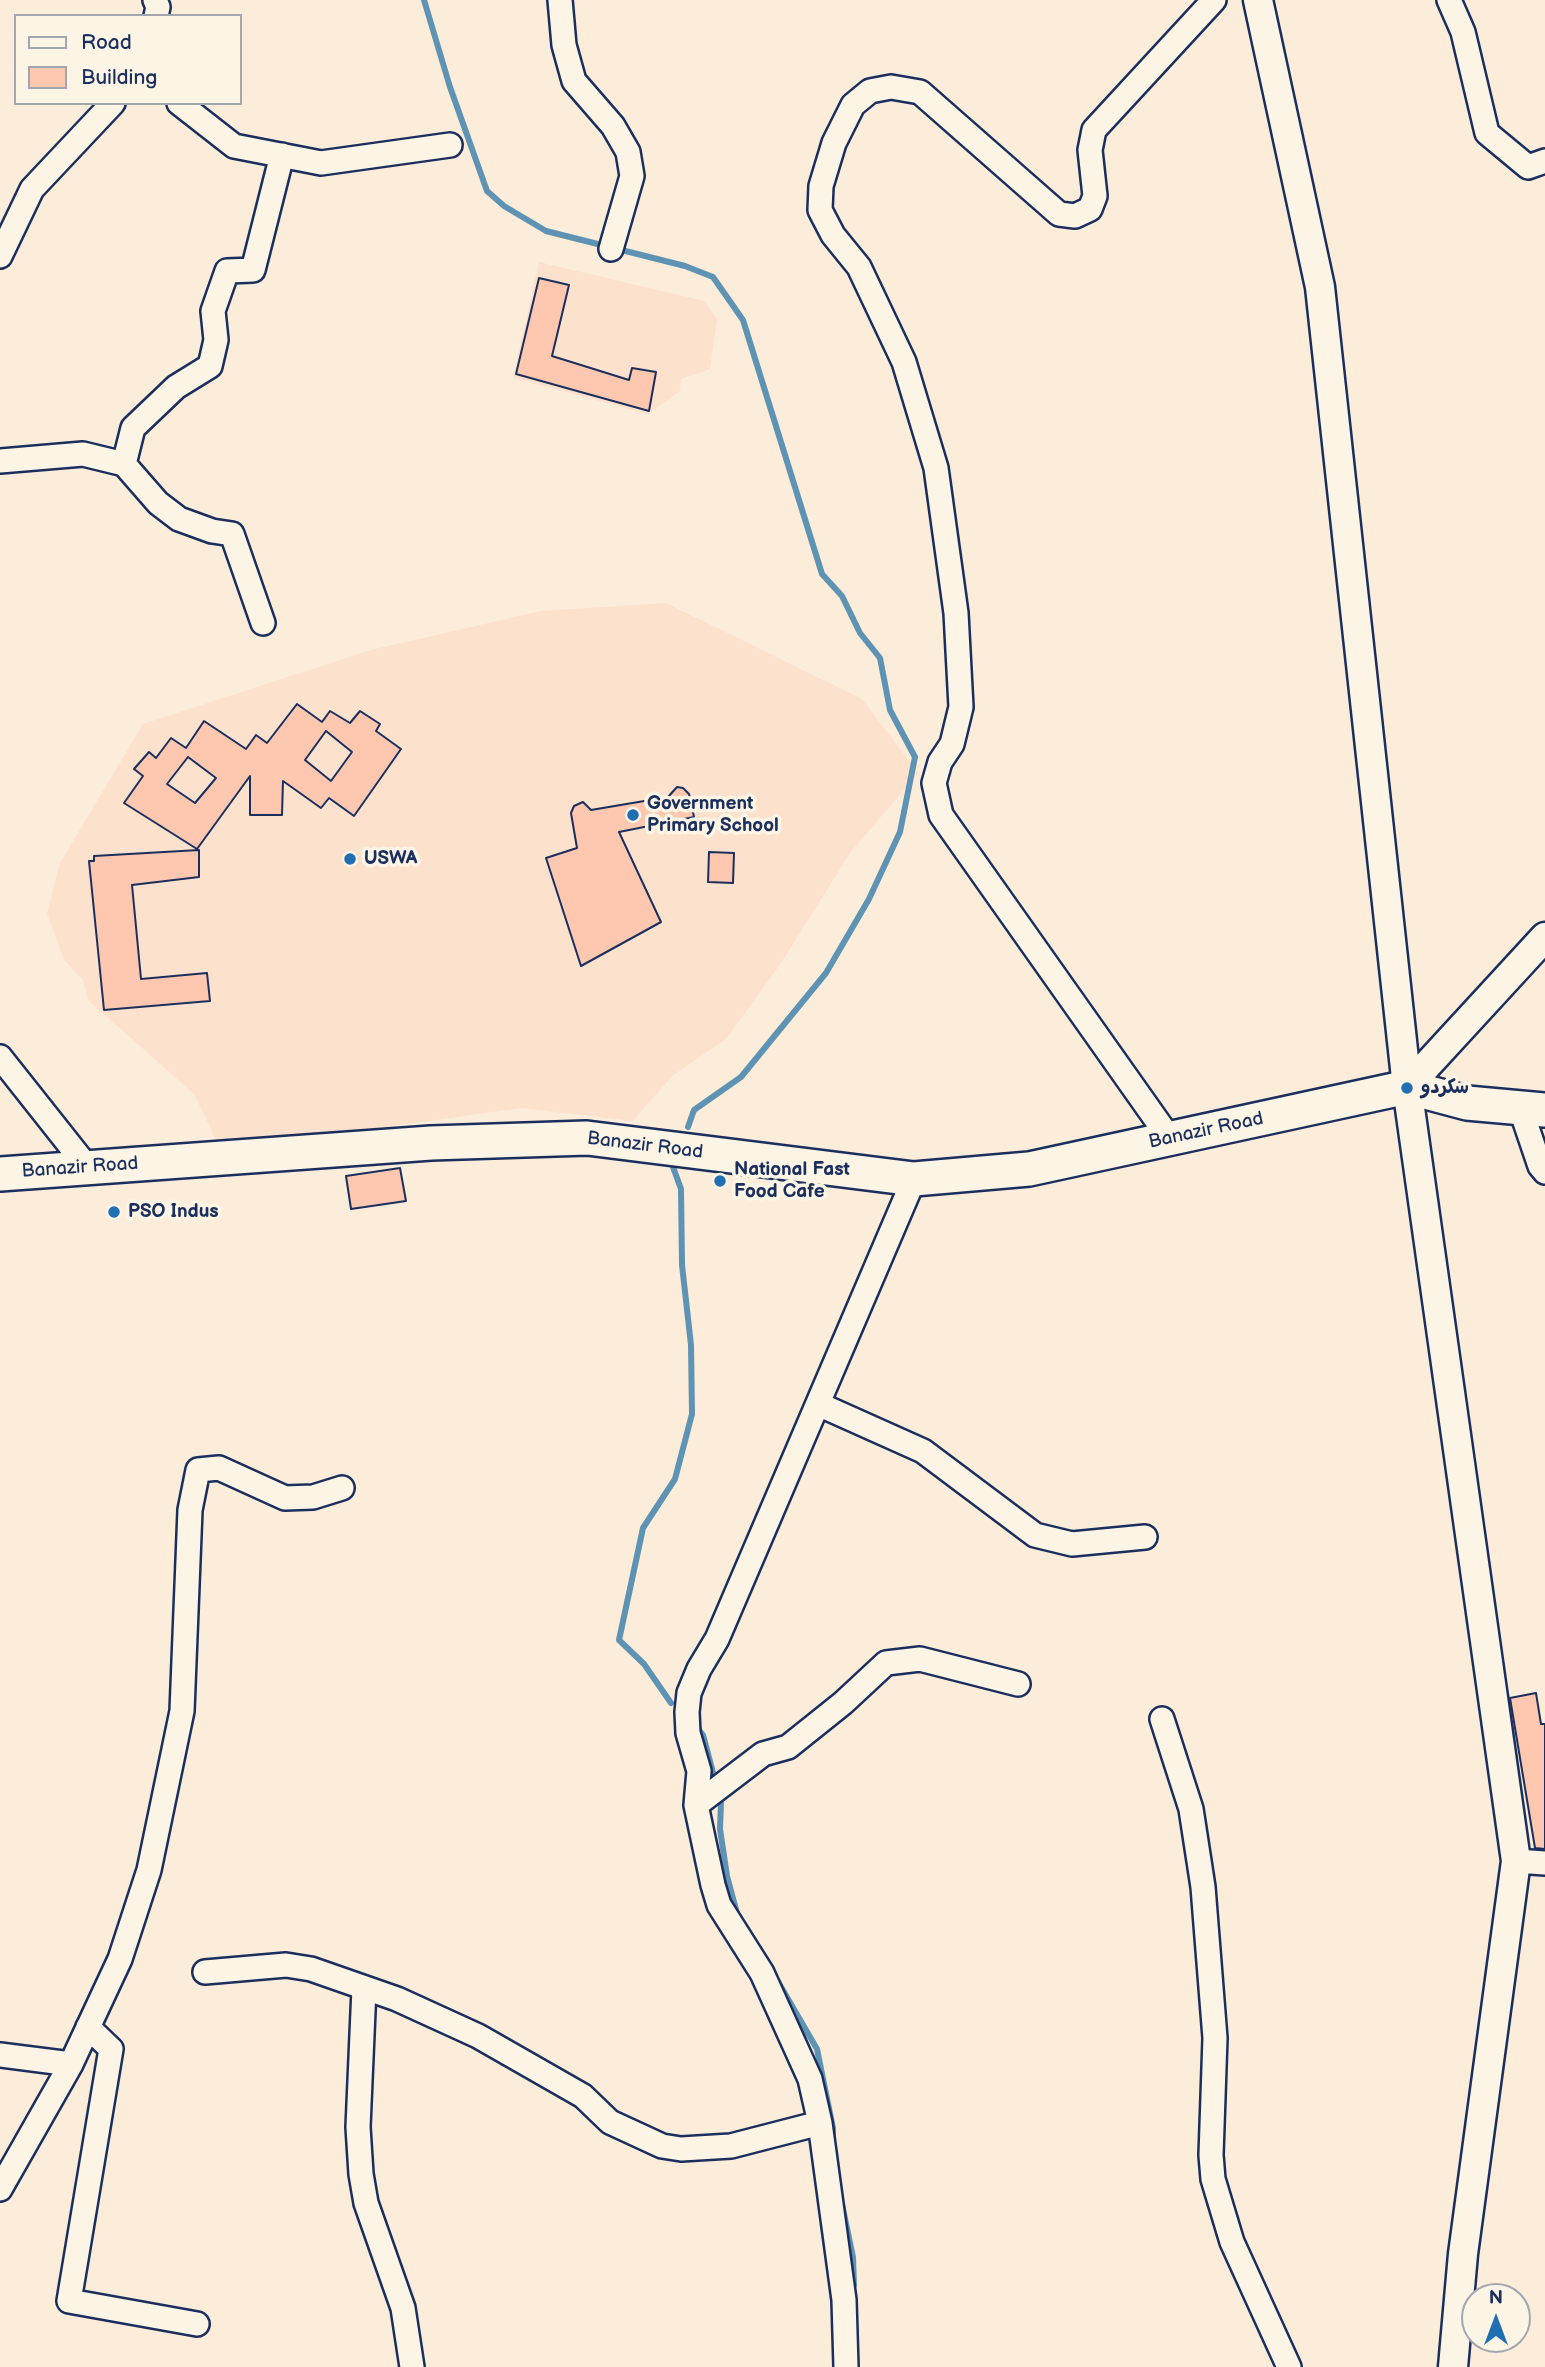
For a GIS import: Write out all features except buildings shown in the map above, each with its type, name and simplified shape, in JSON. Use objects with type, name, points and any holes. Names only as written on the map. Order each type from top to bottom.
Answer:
[{"type":"highway","name":"Banazir Road","points":[[0,1174],[431,1143],[587,1138],[914,1180],[1029,1169],[1407,1087]]},
{"type":"highway","points":[[1407,1087],[1467,1103],[1533,1110]]},
{"type":"main road","points":[[1258,0],[1320,287],[1407,1087],[1516,1861],[1463,2254],[1453,2367]]},
{"type":"main road","points":[[1407,1087],[1545,937]]},
{"type":"street","points":[[560,0],[564,45],[574,81],[613,126],[628,152],[632,176],[611,249]]},
{"type":"street","points":[[1170,1139],[941,815],[934,783],[940,762],[952,744],[961,708],[956,613],[936,468],[904,362],[859,267],[833,235],[820,210],[821,186],[834,143],[853,106],[870,91],[891,87],[920,92],[1059,214],[1075,216],[1090,209],[1095,196],[1090,150],[1094,130],[1214,0]]},
{"type":"street","points":[[1449,0],[1463,32],[1486,133],[1528,167],[1545,161]]},
{"type":"street","points":[[0,256],[32,189],[111,105]]},
{"type":"street","points":[[182,105],[234,146],[321,163],[450,145]]},
{"type":"street","points":[[124,464],[133,428],[176,387],[210,366],[216,340],[213,311],[228,271],[253,270],[282,155]]},
{"type":"street","points":[[0,461],[83,454],[124,464],[158,503],[180,519],[212,531],[232,534],[263,623]]},
{"type":"street","points":[[0,1058],[88,1168]]},
{"type":"street","points":[[1533,1110],[1540,1166],[1545,1172]]},
{"type":"street","points":[[846,2367],[845,2300],[820,2123],[810,2079],[762,1973],[719,1905],[696,1805],[699,1771],[688,1733],[689,1693],[717,1639],[914,1180]]},
{"type":"street","points":[[818,1404],[923,1451],[1035,1535],[1072,1544],[1144,1536]]},
{"type":"street","points":[[0,2189],[71,2064],[120,1959],[149,1870],[182,1712],[190,1510],[198,1470],[219,1468],[285,1498],[313,1497],[342,1488]]},
{"type":"street","points":[[696,1805],[763,1754],[788,1747],[886,1663],[920,1659],[1018,1684]]},
{"type":"street","points":[[1162,1719],[1191,1809],[1203,1887],[1215,2038],[1211,2155],[1213,2179],[1232,2242],[1289,2367]]},
{"type":"street","points":[[1516,1861],[1545,1863]]},
{"type":"street","points":[[205,1972],[286,1965],[310,1969],[397,1999],[478,2036],[583,2096],[610,2122],[662,2146],[681,2149],[731,2146],[820,2123]]},
{"type":"street","points":[[364,1988],[358,2127],[362,2174],[366,2203],[403,2308],[412,2367]]},
{"type":"street","points":[[88,2027],[111,2049],[69,2301],[197,2323]]},
{"type":"street","points":[[0,2055],[71,2064]]},
{"type":"shaded area","points":[[539,262],[704,301],[717,319],[710,369],[681,379],[680,391],[648,414],[513,378]]},
{"type":"shaded area","points":[[666,603],[862,699],[918,773],[850,853],[781,963],[726,1039],[672,1076],[633,1121],[521,1108],[221,1150],[194,1094],[88,1000],[83,980],[64,960],[47,913],[60,863],[143,724],[371,650],[541,611]]},
{"type":"waterway","points":[[424,0],[450,87],[487,191],[504,206],[546,231],[685,266],[713,277],[743,320],[822,574],[842,596],[860,633],[880,658],[890,710],[915,757],[900,832],[869,899],[826,973],[741,1077],[694,1110],[688,1127]]},
{"type":"waterway","points":[[671,1703],[644,1664],[619,1640],[643,1528],[675,1479],[692,1414],[691,1345],[682,1265],[681,1189],[673,1167]]},
{"type":"waterway","points":[[696,1726],[703,1735],[715,1780]]},
{"type":"waterway","points":[[721,1803],[720,1829],[727,1876],[738,1917]]},
{"type":"waterway","points":[[777,1980],[817,2049],[833,2128],[833,2142]]},
{"type":"waterway","points":[[842,2204],[853,2257],[854,2285]]},
{"type":"place","name":"Government Primary School","points":[[633,815]]},
{"type":"place","name":"USWA","points":[[350,859]]},
{"type":"place","name":"سکردو","points":[[1407,1088]]},
{"type":"place","name":"National Fast Food Cafe","points":[[720,1181]]},
{"type":"place","name":"PSO Indus","points":[[114,1212]]}]
